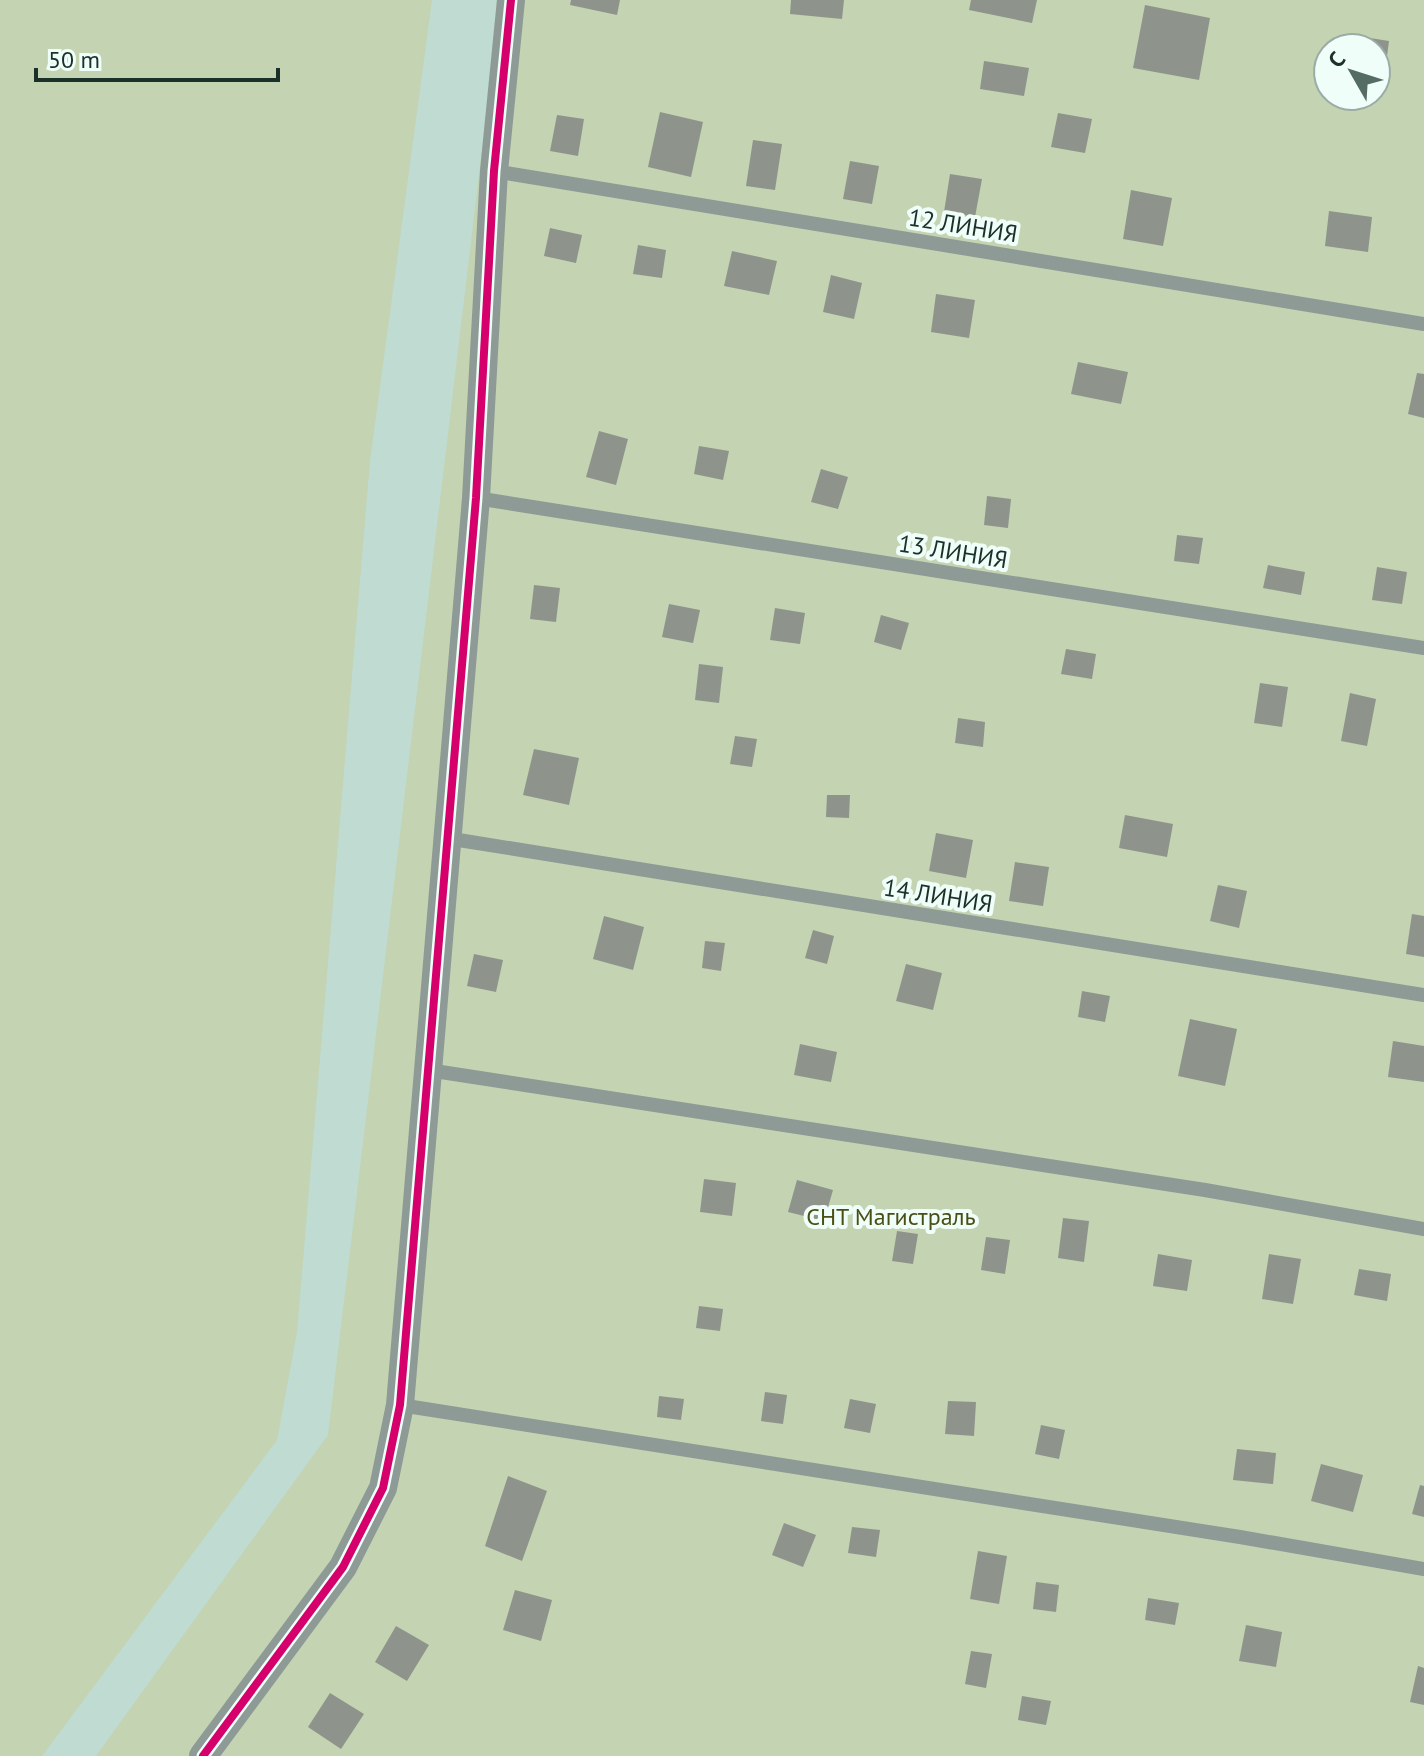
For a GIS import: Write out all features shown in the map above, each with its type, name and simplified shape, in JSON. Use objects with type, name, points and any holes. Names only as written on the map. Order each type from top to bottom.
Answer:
[{"type":"street","points":[[203,1756],[343,1567],[383,1488],[400,1405],[476,498],[494,171],[511,0]]},
{"type":"lane","name":"12 ЛИНИЯ","points":[[494,171],[1424,324]]},
{"type":"lane","name":"13 ЛИНИЯ","points":[[476,498],[1424,648]]},
{"type":"lane","name":"14 ЛИНИЯ","points":[[446,838],[1424,995]]},
{"type":"lane","points":[[428,1070],[1205,1190],[1424,1229]]},
{"type":"lane","points":[[400,1405],[1240,1537],[1424,1569]]},
{"type":"green space","points":[[0,0],[432,0],[370,461],[297,1332],[277,1440],[42,1756],[0,1756]]},
{"type":"green space","name":"СНТ Магистраль","points":[[500,0],[1424,0],[1424,1756],[96,1756],[328,1435]]},
{"type":"building","points":[[571,0],[620,0],[617,15],[570,5]]},
{"type":"building","points":[[791,0],[844,0],[842,19],[790,14]]},
{"type":"building","points":[[971,0],[1037,0],[1032,23],[969,10]]},
{"type":"building","points":[[1145,5],[1210,18],[1199,80],[1133,68]]},
{"type":"building","points":[[984,61],[1029,68],[1024,96],[980,89]]},
{"type":"building","points":[[660,112],[703,122],[691,177],[648,167]]},
{"type":"building","points":[[1058,113],[1092,119],[1085,153],[1051,147]]},
{"type":"building","points":[[557,115],[584,119],[578,156],[550,151]]},
{"type":"building","points":[[753,140],[782,144],[775,190],[746,186]]},
{"type":"building","points":[[850,161],[879,166],[872,204],[843,199]]},
{"type":"building","points":[[950,174],[982,179],[975,217],[944,212]]},
{"type":"building","points":[[1131,190],[1172,198],[1163,246],[1123,239]]},
{"type":"building","points":[[1329,211],[1372,217],[1368,252],[1325,246]]},
{"type":"building","points":[[550,228],[582,235],[576,263],[544,256]]},
{"type":"building","points":[[638,245],[666,250],[662,278],[633,274]]},
{"type":"building","points":[[732,251],[777,261],[769,295],[724,286]]},
{"type":"building","points":[[831,275],[862,283],[854,319],[823,312]]},
{"type":"building","points":[[936,294],[975,300],[969,338],[931,332]]},
{"type":"building","points":[[1078,362],[1128,372],[1121,404],[1071,394]]},
{"type":"building","points":[[1417,373],[1424,374],[1424,418],[1408,414]]},
{"type":"building","points":[[599,431],[628,439],[616,485],[586,477]]},
{"type":"building","points":[[699,446],[729,451],[723,480],[694,474]]},
{"type":"building","points":[[821,469],[848,477],[838,509],[811,502]]},
{"type":"building","points":[[987,496],[1011,499],[1008,528],[984,525]]},
{"type":"building","points":[[1177,535],[1203,538],[1199,564],[1174,561]]},
{"type":"building","points":[[1268,565],[1305,572],[1301,595],[1263,588]]},
{"type":"building","points":[[1377,567],[1407,572],[1402,604],[1372,600]]},
{"type":"building","points":[[534,585],[560,588],[556,622],[530,619]]},
{"type":"building","points":[[669,604],[700,610],[693,643],[662,637]]},
{"type":"building","points":[[775,608],[805,613],[800,644],[770,640]]},
{"type":"building","points":[[881,615],[909,623],[901,650],[874,642]]},
{"type":"building","points":[[1066,649],[1096,654],[1092,679],[1061,674]]},
{"type":"building","points":[[699,664],[723,667],[719,703],[695,700]]},
{"type":"building","points":[[1260,683],[1288,687],[1282,727],[1254,723]]},
{"type":"building","points":[[1350,693],[1376,699],[1367,746],[1341,741]]},
{"type":"building","points":[[958,718],[985,722],[983,747],[955,743]]},
{"type":"building","points":[[735,736],[757,739],[752,767],[730,764]]},
{"type":"building","points":[[534,749],[579,758],[569,805],[523,795]]},
{"type":"building","points":[[827,795],[850,795],[849,818],[826,817]]},
{"type":"building","points":[[1125,815],[1173,824],[1167,857],[1119,848]]},
{"type":"building","points":[[936,833],[973,840],[966,878],[929,871]]},
{"type":"building","points":[[1015,862],[1049,867],[1043,906],[1009,901]]},
{"type":"building","points":[[1218,885],[1247,891],[1239,928],[1210,921]]},
{"type":"building","points":[[1412,914],[1424,916],[1424,957],[1406,954]]},
{"type":"building","points":[[604,916],[644,927],[633,970],[593,959]]},
{"type":"building","points":[[813,930],[834,936],[827,964],[805,958]]},
{"type":"building","points":[[705,941],[725,943],[721,971],[702,968]]},
{"type":"building","points":[[474,954],[503,960],[496,992],[467,986]]},
{"type":"building","points":[[906,964],[942,973],[933,1010],[896,1001]]},
{"type":"building","points":[[1082,991],[1110,996],[1105,1022],[1078,1017]]},
{"type":"building","points":[[1190,1019],[1237,1029],[1225,1086],[1178,1076]]},
{"type":"building","points":[[1393,1041],[1424,1046],[1424,1082],[1388,1077]]},
{"type":"building","points":[[800,1044],[837,1052],[831,1082],[794,1075]]},
{"type":"building","points":[[704,1179],[736,1183],[732,1216],[700,1212]]},
{"type":"building","points":[[797,1180],[833,1190],[824,1221],[788,1212]]},
{"type":"building","points":[[1063,1218],[1089,1221],[1084,1262],[1058,1258]]},
{"type":"building","points":[[897,1231],[918,1234],[913,1264],[892,1261]]},
{"type":"building","points":[[986,1237],[1010,1240],[1005,1274],[981,1270]]},
{"type":"building","points":[[1158,1254],[1192,1260],[1187,1291],[1153,1286]]},
{"type":"building","points":[[1269,1254],[1301,1259],[1293,1304],[1262,1299]]},
{"type":"building","points":[[1359,1269],[1391,1274],[1387,1301],[1354,1295]]},
{"type":"building","points":[[699,1306],[723,1309],[720,1331],[696,1328]]},
{"type":"building","points":[[765,1392],[787,1395],[783,1424],[761,1421]]},
{"type":"building","points":[[659,1396],[684,1399],[681,1420],[657,1417]]},
{"type":"building","points":[[850,1399],[876,1404],[870,1433],[844,1428]]},
{"type":"building","points":[[948,1401],[976,1402],[974,1436],[945,1434]]},
{"type":"building","points":[[1041,1425],[1065,1430],[1059,1459],[1035,1454]]},
{"type":"building","points":[[1237,1449],[1276,1453],[1273,1484],[1233,1480]]},
{"type":"building","points":[[1321,1464],[1363,1475],[1353,1512],[1311,1501]]},
{"type":"building","points":[[508,1476],[547,1491],[522,1561],[485,1546]]},
{"type":"building","points":[[1420,1485],[1424,1486],[1424,1517],[1412,1514]]},
{"type":"building","points":[[784,1523],[816,1535],[803,1567],[772,1555]]},
{"type":"building","points":[[852,1527],[880,1530],[876,1557],[848,1553]]},
{"type":"building","points":[[978,1551],[1007,1556],[999,1604],[970,1599]]},
{"type":"building","points":[[1036,1582],[1059,1585],[1056,1612],[1033,1609]]},
{"type":"building","points":[[515,1590],[552,1600],[541,1641],[503,1630]]},
{"type":"building","points":[[1148,1598],[1179,1603],[1175,1625],[1145,1620]]},
{"type":"building","points":[[1246,1625],[1282,1632],[1276,1667],[1239,1661]]},
{"type":"building","points":[[396,1626],[429,1645],[407,1681],[375,1662]]},
{"type":"building","points":[[971,1651],[992,1654],[986,1688],[965,1684]]},
{"type":"building","points":[[1418,1666],[1424,1668],[1424,1705],[1410,1702]]},
{"type":"building","points":[[330,1693],[364,1714],[341,1749],[308,1727]]},
{"type":"building","points":[[1022,1696],[1051,1701],[1046,1725],[1018,1720]]},
{"type":"cycle path","points":[[203,1756],[343,1567],[383,1488],[400,1405],[476,498],[494,171],[511,0]]}]
